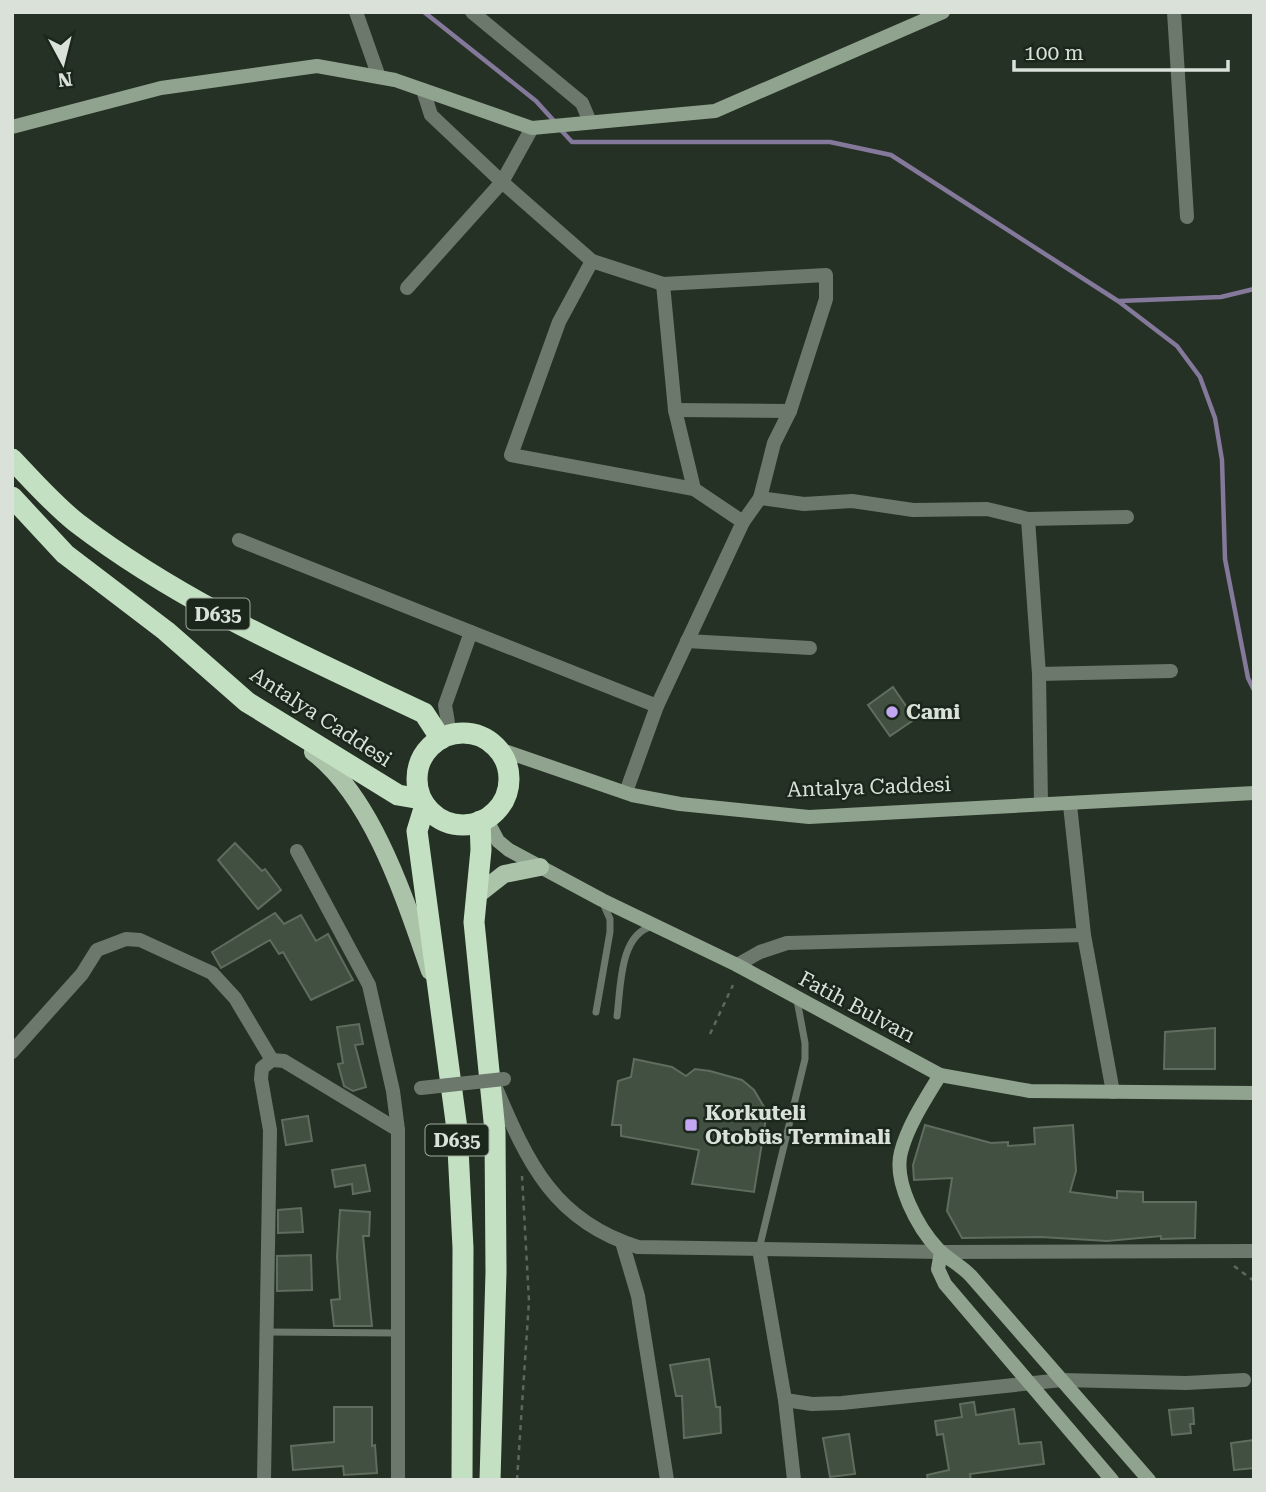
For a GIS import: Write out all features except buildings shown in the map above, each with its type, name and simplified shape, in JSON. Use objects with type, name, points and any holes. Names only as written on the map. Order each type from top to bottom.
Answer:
[{"type":"highway","name":"Antalya Caddesi","points":[[12,459],[75,521],[185,596],[228,620],[424,713],[445,737]]},
{"type":"highway","name":"Antalya Caddesi","points":[[12,496],[65,554],[166,631],[249,703],[398,795],[423,802]]},
{"type":"highway","points":[[445,737],[477,736],[496,748],[507,766],[508,781],[502,802],[483,819]]},
{"type":"highway","name":"D635","points":[[445,737],[428,748],[420,761],[417,776],[423,802],[417,831],[457,1129],[463,1248],[462,1480]]},
{"type":"highway","name":"D635","points":[[423,802],[436,816],[450,822],[465,824],[483,819],[474,922],[496,1075],[496,1272],[490,1480]]},
{"type":"main road","points":[[249,703],[328,764],[371,823],[412,920],[439,999]]},
{"type":"main road","points":[[476,896],[504,874],[523,867],[540,867]]},
{"type":"street","points":[[356,12],[379,77]]},
{"type":"street","points":[[472,12],[582,103],[587,123]]},
{"type":"street","points":[[12,127],[161,88],[317,66],[379,77],[536,129],[715,111],[943,12]]},
{"type":"street","points":[[1174,12],[1187,217]]},
{"type":"street","points":[[424,90],[431,115],[592,261],[663,284],[827,275],[826,299],[790,411],[774,443],[760,498],[743,522],[657,706],[626,792]]},
{"type":"street","points":[[407,288],[502,182],[536,129]]},
{"type":"street","points":[[592,261],[559,322],[511,455],[694,489],[743,522]]},
{"type":"street","points":[[663,284],[675,411],[694,489]]},
{"type":"street","points":[[675,411],[790,411]]},
{"type":"street","points":[[760,498],[804,503],[852,500],[912,510],[987,509],[1028,519],[1127,517]]},
{"type":"street","points":[[1028,519],[1039,674],[1041,804]]},
{"type":"street","points":[[239,540],[657,706]]},
{"type":"street","points":[[445,737],[445,705],[471,632]]},
{"type":"street","points":[[687,641],[810,648]]},
{"type":"street","points":[[1039,674],[1171,671]]},
{"type":"street","name":"Antalya Caddesi","points":[[496,748],[626,792],[681,804],[809,817],[1254,793]]},
{"type":"street","points":[[1070,804],[1084,935],[1113,1092]]},
{"type":"street","name":"Fatih Bulvarı","points":[[483,819],[498,841],[509,850],[602,901],[737,965],[940,1075],[1016,1090],[1254,1093]]},
{"type":"street","points":[[297,851],[369,985],[393,1091],[398,1130],[398,1480]]},
{"type":"street","points":[[737,965],[760,952],[787,943],[1084,935]]},
{"type":"street","points":[[12,1052],[82,974],[97,950],[126,939],[140,940],[212,973],[235,999],[272,1060]]},
{"type":"street","points":[[264,1480],[270,1130],[261,1079],[262,1068],[272,1060],[284,1062],[398,1130]]},
{"type":"street","points":[[421,1088],[496,1075],[540,1180],[561,1202],[612,1238],[638,1247],[941,1252],[1254,1251]]},
{"type":"street","points":[[940,1075],[921,1107],[900,1153],[903,1185],[925,1233],[941,1252],[958,1262],[1149,1480]]},
{"type":"street","points":[[622,1242],[638,1296],[667,1480]]},
{"type":"street","points":[[759,1249],[785,1400],[794,1480]]},
{"type":"street","points":[[941,1252],[938,1269],[945,1284],[1112,1480]]},
{"type":"street","points":[[785,1400],[811,1404],[842,1403],[1031,1386],[1062,1380],[1186,1383],[1244,1380]]},
{"type":"lane","points":[[596,1012],[610,932],[610,919],[602,901]]},
{"type":"lane","points":[[617,1016],[628,947],[643,928],[655,925]]},
{"type":"lane","points":[[759,1249],[805,1059],[806,1043],[797,999]]},
{"type":"lane","points":[[265,1332],[398,1333]]},
{"type":"path","points":[[710,1034],[733,985]]},
{"type":"path","points":[[517,1480],[529,1301],[521,1181],[530,1159]]},
{"type":"waterway","points":[[424,12],[536,101],[555,122]]},
{"type":"waterway","points":[[560,129],[572,142],[830,142],[891,155],[1118,301],[1177,346],[1200,377],[1215,418],[1222,460],[1225,559],[1248,678],[1254,690]]},
{"type":"waterway","points":[[1119,301],[1221,297],[1254,289]]},
{"type":"place","name":"Cami","points":[[892,712]]},
{"type":"place","name":"Korkuteli Otobüs Terminali","points":[[691,1125]]}]
